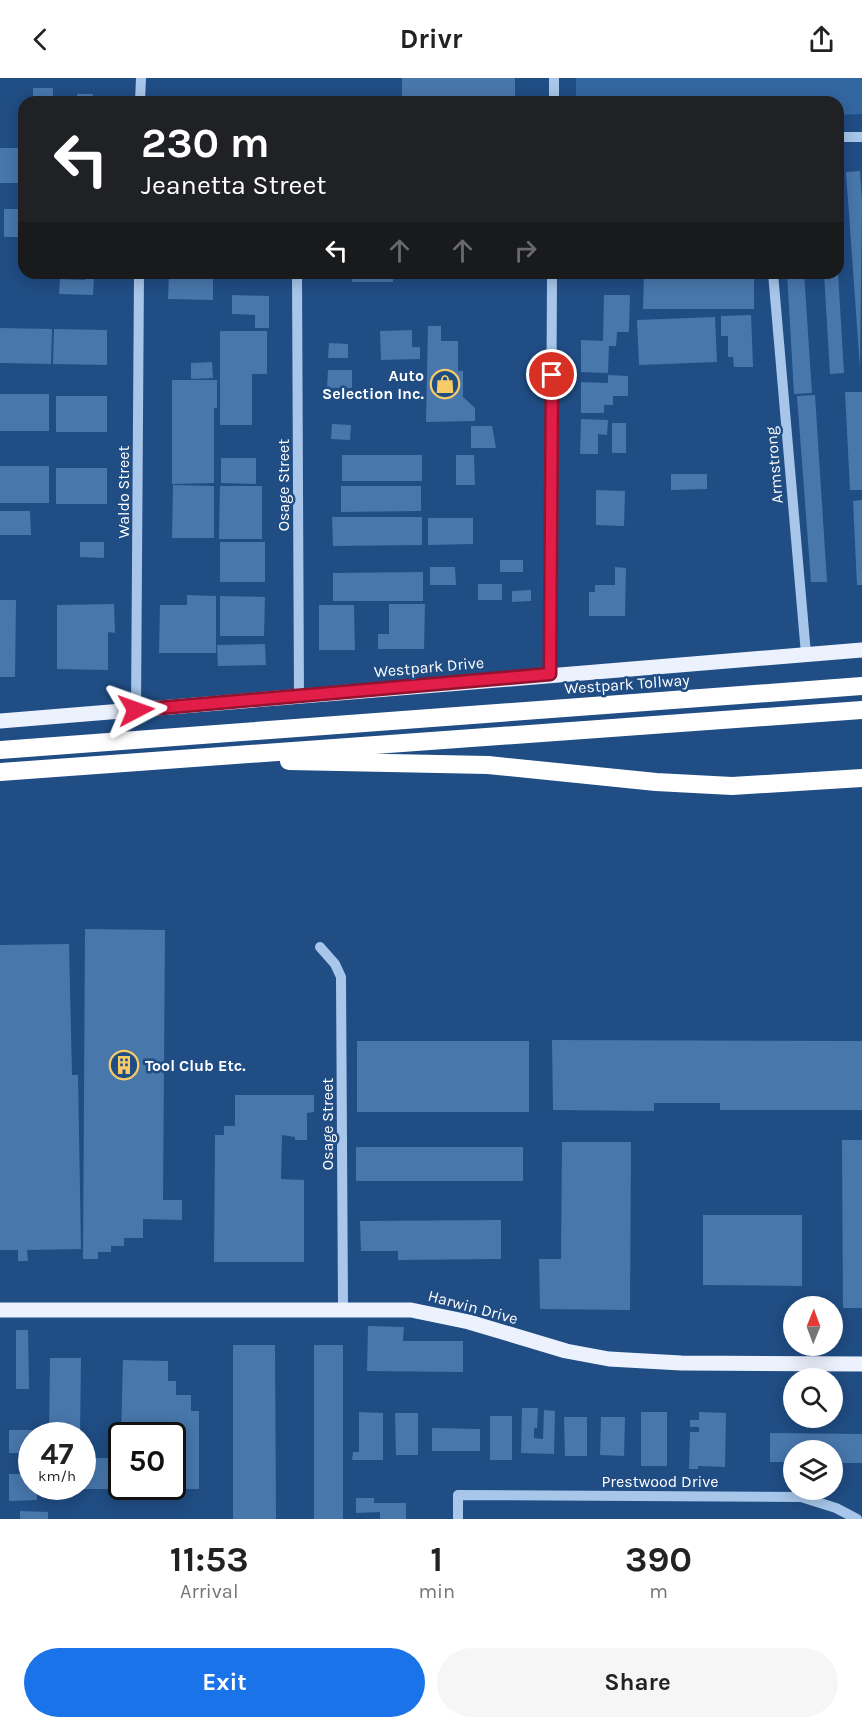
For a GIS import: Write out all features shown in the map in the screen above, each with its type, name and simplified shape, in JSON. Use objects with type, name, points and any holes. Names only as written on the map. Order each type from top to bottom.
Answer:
[{"type":"highway","name":"Westpark Tollway","points":[[0,750],[862,686]]},
{"type":"highway","points":[[0,772],[862,710]]},
{"type":"highway","points":[[173,759],[488,765],[656,782],[732,786],[862,778]]},
{"type":"main road","name":"Westpark Drive","points":[[0,721],[862,650]]},
{"type":"main road","name":"Harwin Drive","points":[[0,1310],[343,1308],[432,1312],[566,1351],[609,1359],[681,1363],[862,1364]]},
{"type":"street","points":[[140,96],[141,78]]},
{"type":"street","points":[[554,78],[554,96]]},
{"type":"street","points":[[844,137],[862,137]]},
{"type":"street","name":"Waldo Street","points":[[136,710],[139,279]]},
{"type":"street","name":"Osage Street","points":[[297,279],[299,697]]},
{"type":"street","points":[[550,674],[552,279]]},
{"type":"street","name":"Armstrong","points":[[774,279],[806,654]]},
{"type":"street","name":"Osage Street","points":[[320,947],[341,977],[343,1308]]},
{"type":"street","name":"Prestwood Drive","points":[[458,1519],[458,1495],[801,1497],[836,1508],[857,1519]]},
{"type":"shaded area","points":[[576,78],[862,78],[862,114],[844,115],[844,96],[576,96]]},
{"type":"building","points":[[402,78],[515,78],[515,96],[402,96]]},
{"type":"building","points":[[33,88],[53,88],[53,96],[33,96]]},
{"type":"building","points":[[77,94],[93,94],[93,96],[77,96]]},
{"type":"building","points":[[0,148],[18,148],[18,183],[0,183]]},
{"type":"building","points":[[860,171],[862,203],[860,368],[846,172]]},
{"type":"building","points":[[4,209],[18,209],[18,237],[4,237]]},
{"type":"building","points":[[60,279],[94,279],[93,295],[59,294]]},
{"type":"building","points":[[169,279],[213,279],[213,300],[168,299]]},
{"type":"building","points":[[352,279],[393,279],[393,282],[352,282]]},
{"type":"building","points":[[644,279],[754,279],[754,309],[643,309]]},
{"type":"building","points":[[787,279],[804,279],[812,393],[794,394]]},
{"type":"building","points":[[824,279],[838,279],[844,373],[830,374]]},
{"type":"building","points":[[232,295],[269,296],[269,328],[255,328],[255,315],[232,314]]},
{"type":"building","points":[[604,295],[630,295],[629,332],[617,332],[616,346],[609,346],[608,373],[581,372],[581,340],[603,341]]},
{"type":"building","points":[[751,315],[753,367],[734,367],[733,357],[728,357],[728,336],[721,336],[721,316]]},
{"type":"building","points":[[715,317],[717,362],[639,365],[637,320]]},
{"type":"building","name":"Auto Selection Inc.","points":[[428,326],[441,326],[441,341],[458,341],[458,371],[463,371],[463,397],[475,408],[475,421],[426,422]]},
{"type":"building","points":[[0,328],[52,329],[51,364],[0,363]]},
{"type":"building","points":[[54,329],[107,330],[107,365],[53,364]]},
{"type":"building","points":[[412,330],[412,347],[420,347],[420,359],[381,360],[380,331]]},
{"type":"building","points":[[220,331],[267,331],[267,374],[252,374],[252,425],[220,425]]},
{"type":"building","points":[[329,343],[348,344],[348,358],[328,358]]},
{"type":"building","points":[[212,362],[213,378],[191,379],[191,363]]},
{"type":"building","points":[[328,370],[352,370],[352,388],[327,388]]},
{"type":"building","points":[[608,375],[628,376],[628,396],[613,396],[613,405],[604,405],[604,413],[581,413],[581,382],[608,383]]},
{"type":"building","points":[[172,380],[217,380],[217,408],[214,408],[214,483],[172,484]]},
{"type":"building","points":[[845,392],[862,392],[862,490],[850,490]]},
{"type":"building","points":[[0,394],[49,394],[49,431],[0,431]]},
{"type":"building","points":[[815,395],[827,582],[811,582],[797,396]]},
{"type":"building","points":[[56,396],[107,396],[107,432],[56,432]]},
{"type":"building","points":[[581,419],[608,420],[607,435],[598,434],[598,454],[580,454]]},
{"type":"building","points":[[612,423],[626,423],[626,453],[612,453]]},
{"type":"building","points":[[332,424],[351,425],[350,440],[331,439]]},
{"type":"building","points":[[471,426],[492,426],[496,448],[471,448]]},
{"type":"building","points":[[342,455],[422,455],[422,481],[342,481]]},
{"type":"building","points":[[456,455],[474,455],[475,485],[456,485]]},
{"type":"building","points":[[221,458],[256,458],[256,484],[221,483]]},
{"type":"building","points":[[0,466],[49,466],[49,503],[0,503]]},
{"type":"building","points":[[56,468],[107,468],[107,504],[56,504]]},
{"type":"building","points":[[671,474],[707,474],[707,489],[671,490]]},
{"type":"building","points":[[173,485],[214,486],[214,538],[172,538]]},
{"type":"building","points":[[220,486],[262,486],[262,539],[219,539]]},
{"type":"building","points":[[341,486],[421,486],[421,511],[341,512]]},
{"type":"building","points":[[596,490],[625,491],[624,526],[596,525]]},
{"type":"building","points":[[862,500],[862,585],[857,585],[853,501]]},
{"type":"building","points":[[0,511],[30,511],[31,535],[0,535]]},
{"type":"building","points":[[332,517],[422,517],[422,545],[333,546]]},
{"type":"building","points":[[428,518],[473,518],[473,544],[428,545]]},
{"type":"building","points":[[80,542],[104,542],[104,558],[80,557]]},
{"type":"building","points":[[220,542],[265,542],[265,582],[220,582]]},
{"type":"building","points":[[500,560],[523,560],[523,572],[500,572]]},
{"type":"building","points":[[430,567],[455,567],[456,585],[430,585]]},
{"type":"building","points":[[615,567],[626,568],[625,616],[589,616],[589,592],[595,592],[595,585],[615,585]]},
{"type":"building","points":[[423,572],[423,601],[333,601],[333,573]]},
{"type":"building","points":[[478,584],[502,584],[502,600],[478,600]]},
{"type":"building","points":[[531,590],[531,601],[512,602],[512,591]]},
{"type":"building","points":[[187,595],[216,596],[216,653],[159,653],[160,605],[187,605]]},
{"type":"building","points":[[220,596],[265,597],[264,636],[220,636]]},
{"type":"building","points":[[0,600],[16,600],[15,677],[0,677]]},
{"type":"building","points":[[114,604],[115,633],[108,632],[108,670],[57,669],[57,605]]},
{"type":"building","points":[[389,604],[425,604],[424,649],[378,649],[378,634],[389,634]]},
{"type":"building","points":[[319,605],[354,605],[355,650],[319,650]]},
{"type":"building","points":[[265,644],[266,665],[218,666],[217,645]]},
{"type":"building","name":"Tool Club Etc.","points":[[85,929],[165,930],[163,1200],[182,1200],[182,1220],[143,1219],[143,1238],[124,1238],[124,1246],[111,1246],[111,1252],[98,1252],[98,1259],[83,1259]]},
{"type":"building","points":[[69,944],[72,1075],[78,1075],[81,1249],[27,1250],[28,1261],[18,1261],[18,1250],[0,1250],[0,945]]},
{"type":"building","points":[[552,1040],[862,1041],[862,1110],[720,1110],[720,1103],[654,1103],[654,1111],[553,1110]]},
{"type":"building","points":[[357,1041],[529,1041],[529,1112],[357,1112]]},
{"type":"building","points":[[235,1095],[314,1095],[314,1112],[307,1113],[307,1140],[295,1140],[295,1137],[282,1135],[281,1179],[304,1180],[304,1262],[214,1262],[215,1135],[224,1135],[224,1126],[235,1126]]},
{"type":"building","points":[[842,1140],[862,1140],[862,1308],[843,1308]]},
{"type":"building","points":[[562,1142],[631,1142],[630,1310],[540,1309],[539,1259],[561,1259]]},
{"type":"building","points":[[356,1147],[523,1147],[523,1181],[356,1181]]},
{"type":"building","points":[[703,1215],[802,1215],[802,1286],[703,1285]]},
{"type":"building","points":[[501,1220],[501,1259],[398,1260],[398,1251],[361,1251],[360,1221]]},
{"type":"building","points":[[368,1326],[404,1327],[403,1341],[463,1341],[463,1372],[367,1371]]},
{"type":"building","points":[[16,1330],[28,1330],[29,1389],[16,1389]]},
{"type":"building","points":[[233,1345],[275,1345],[276,1519],[233,1519]]},
{"type":"building","points":[[314,1345],[343,1345],[343,1519],[314,1519]]},
{"type":"building","points":[[50,1358],[81,1358],[80,1422],[49,1422]]},
{"type":"building","points":[[123,1360],[168,1361],[168,1381],[176,1381],[176,1395],[191,1395],[191,1411],[199,1411],[199,1489],[186,1489],[186,1422],[121,1422]]},
{"type":"building","points":[[522,1408],[538,1408],[534,1438],[543,1439],[544,1410],[555,1411],[554,1454],[521,1453]]},
{"type":"building","points":[[359,1412],[383,1413],[383,1460],[352,1460],[353,1452],[359,1452]]},
{"type":"building","points":[[641,1412],[667,1412],[667,1466],[641,1466]]},
{"type":"building","points":[[699,1412],[726,1413],[725,1467],[698,1466],[698,1469],[689,1469],[690,1432],[699,1432],[699,1427],[690,1427],[690,1420],[699,1420]]},
{"type":"building","points":[[395,1413],[418,1413],[418,1455],[396,1455]]},
{"type":"building","points":[[490,1416],[512,1416],[512,1460],[490,1460]]},
{"type":"building","points":[[564,1417],[587,1417],[587,1456],[565,1456]]},
{"type":"building","points":[[601,1417],[625,1417],[624,1456],[600,1455]]},
{"type":"building","points":[[432,1428],[480,1429],[480,1451],[432,1451]]},
{"type":"building","points":[[9,1430],[18,1430],[18,1453],[9,1453]]},
{"type":"building","points":[[770,1433],[862,1434],[862,1463],[843,1463],[843,1440],[783,1440],[783,1462],[770,1462]]},
{"type":"building","points":[[96,1458],[108,1458],[108,1489],[96,1489]]},
{"type":"building","points":[[9,1474],[18,1474],[18,1500],[37,1500],[9,1501]]},
{"type":"building","points":[[356,1498],[374,1498],[374,1503],[406,1503],[406,1519],[380,1519],[380,1512],[356,1513]]},
{"type":"building","points":[[20,1511],[48,1512],[48,1519],[20,1519]]},
{"type":"place","name":"Auto Selection Inc.","points":[[445,384]]},
{"type":"place","name":"Tool Club Etc.","points":[[124,1065]]},
{"type":"route","points":[[136,710],[550,674],[552,375]]}]
